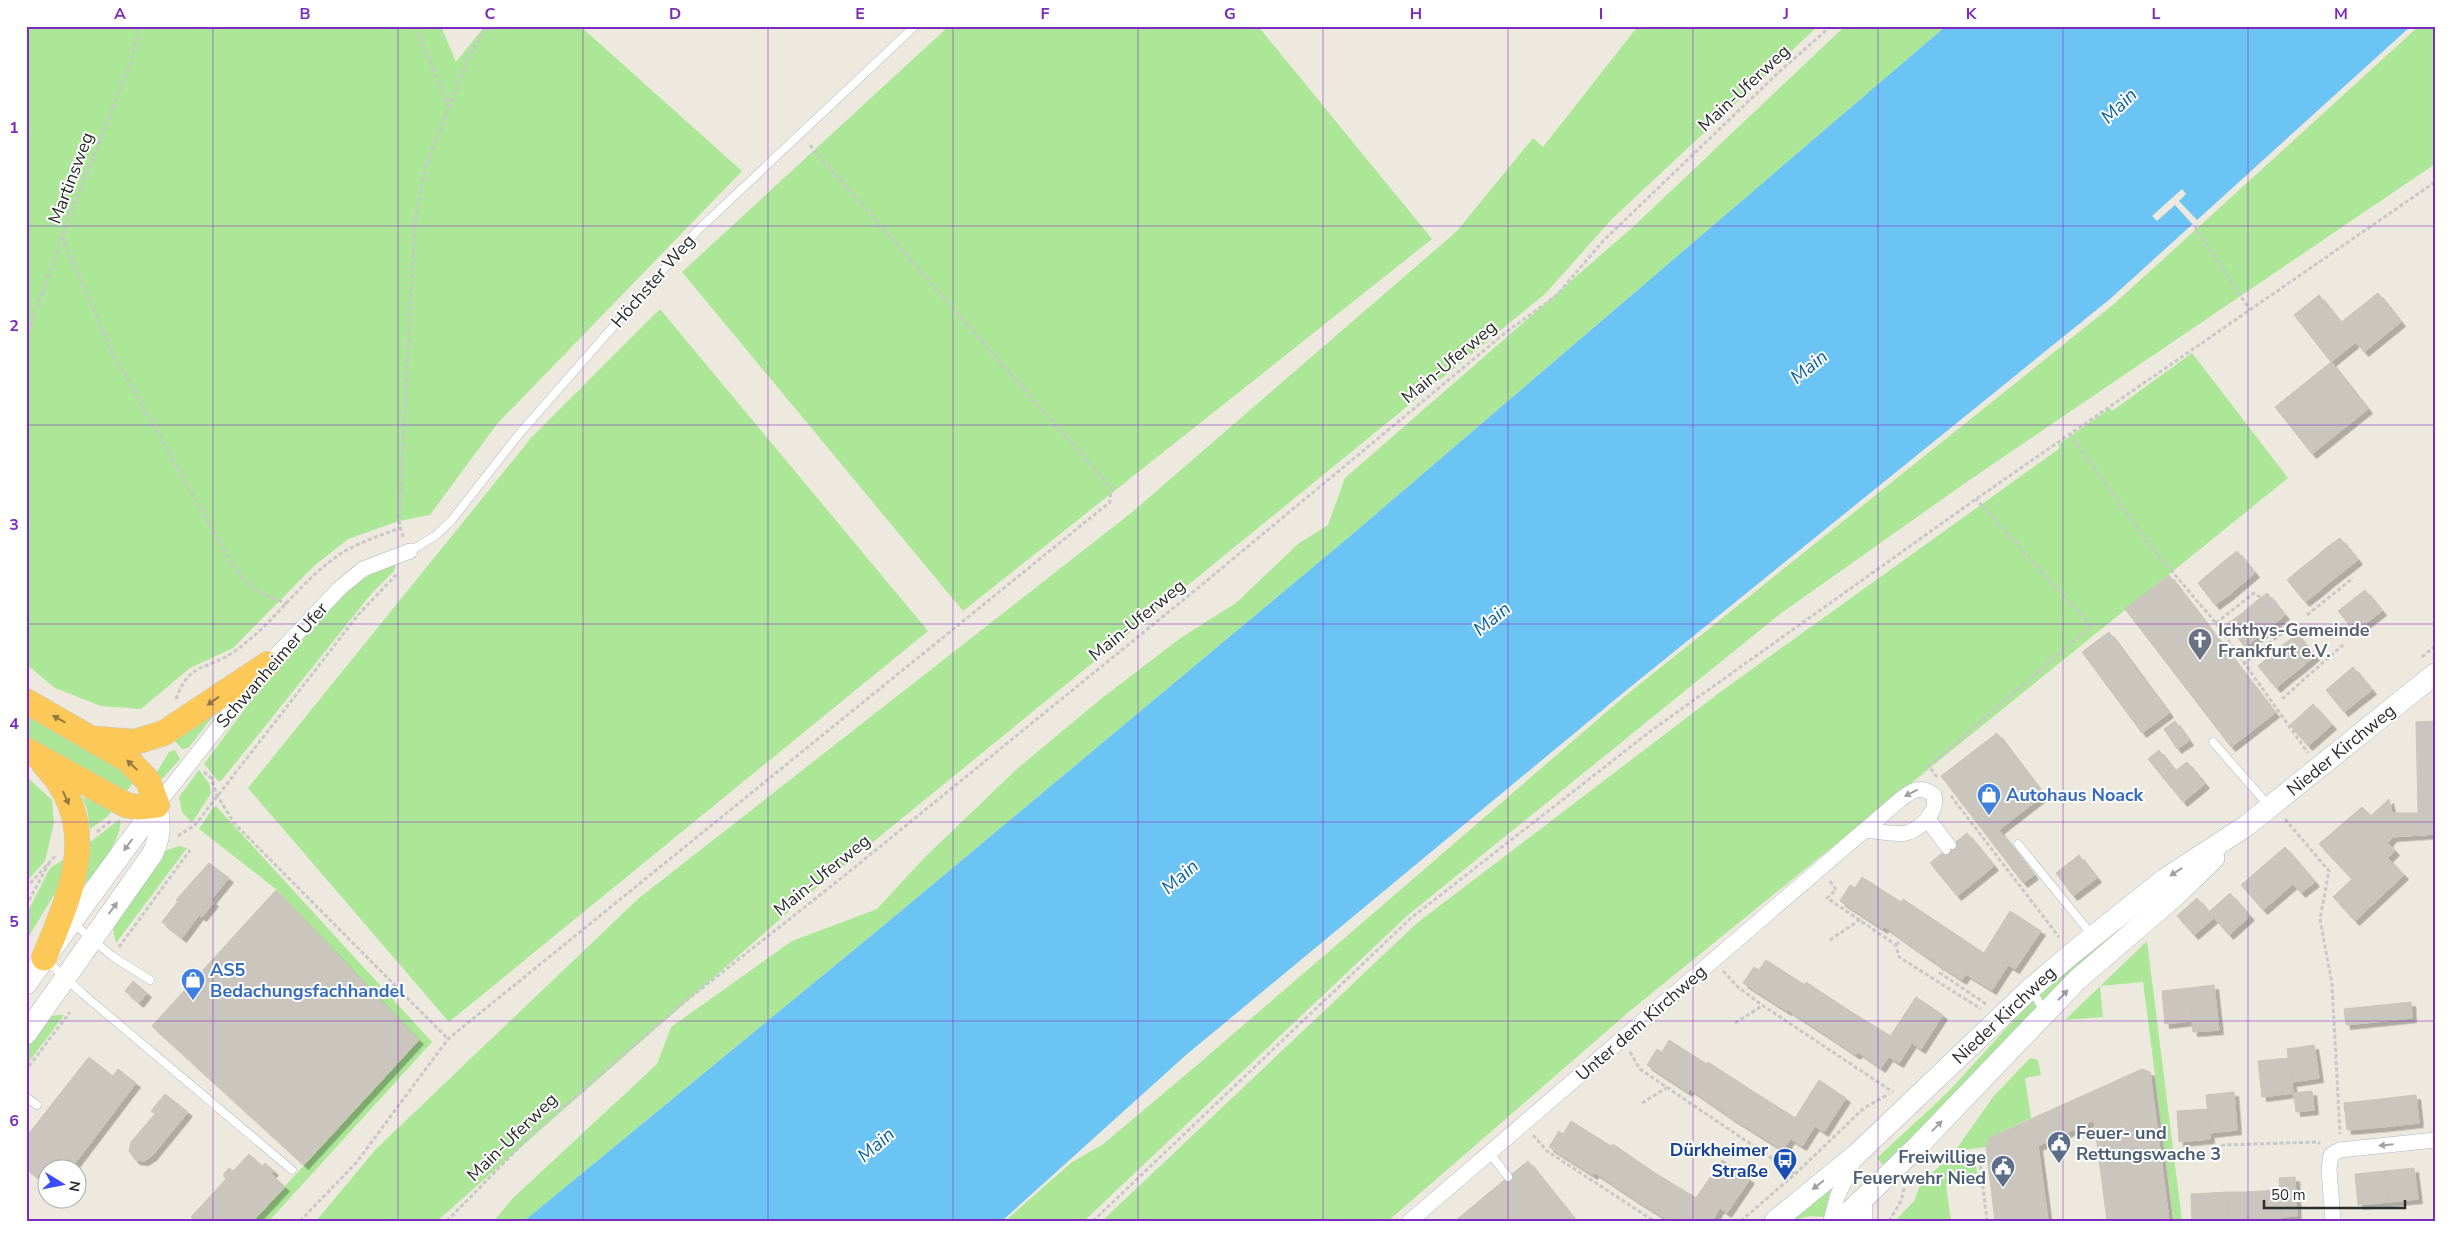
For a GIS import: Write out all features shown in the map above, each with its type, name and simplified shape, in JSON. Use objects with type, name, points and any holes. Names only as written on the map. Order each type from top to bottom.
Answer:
[{"type":"highway","points":[[92,738],[135,742],[164,733],[268,664]]},
{"type":"highway","points":[[26,701],[128,760],[148,781],[157,805],[138,807],[126,805],[33,754]]},
{"type":"highway","points":[[33,754],[51,771],[67,798],[79,842],[76,870],[70,894],[44,958]]},
{"type":"main road","name":"Nieder Kirchweg","points":[[1775,1221],[1856,1155],[2028,991],[2093,936],[2165,879],[2270,808],[2435,674]]},
{"type":"main road","points":[[26,1034],[91,938],[153,852],[159,839],[161,825],[157,805]]},
{"type":"main road","name":"Schwanheimer Ufer","points":[[26,984],[157,805]]},
{"type":"main road","name":"Nieder Kirchweg","points":[[1840,1221],[1918,1146],[2077,980],[2176,895],[2246,826]]},
{"type":"street","name":"Schwanheimer Ufer","points":[[157,805],[268,664],[353,576],[380,561],[410,551]]},
{"type":"street","name":"Unter dem Kirchweg","points":[[1416,1219],[1489,1152],[1911,791],[1921,789],[1934,795],[1936,802],[1927,819]]},
{"type":"street","points":[[1865,830],[1910,832],[1927,819]]},
{"type":"street","points":[[2333,1221],[2329,1169],[2336,1153],[2435,1140]]},
{"type":"street","points":[[1831,1221],[1837,1197],[1856,1155]]},
{"type":"street","points":[[1864,1196],[1865,1221]]},
{"type":"lane","name":"Höchster Weg","points":[[410,551],[435,536],[451,521],[520,433],[698,230],[915,26]]},
{"type":"lane","points":[[2213,742],[2270,808]]},
{"type":"lane","points":[[1927,819],[1949,848]]},
{"type":"lane","points":[[2018,844],[2093,936]]},
{"type":"lane","points":[[71,922],[112,956],[150,980]]},
{"type":"lane","points":[[44,958],[292,1170]]},
{"type":"lane","points":[[2028,991],[2036,997],[2045,1013]]},
{"type":"lane","points":[[26,1097],[37,1105]]},
{"type":"lane","points":[[1489,1152],[1508,1177]]},
{"type":"path","name":"Martinsweg","points":[[26,339],[62,237],[132,59],[139,26]]},
{"type":"path","points":[[415,26],[449,107]]},
{"type":"path","points":[[174,706],[181,686],[191,674],[207,663],[234,652],[287,604],[331,560],[351,547],[400,528],[415,219],[426,165],[467,62],[479,38],[489,26]]},
{"type":"path","name":"Main-Uferweg","points":[[447,1221],[532,1134],[677,1008],[839,880],[1187,597],[1505,333],[1544,306],[1603,241],[1779,72],[1831,26]]},
{"type":"path","points":[[300,1221],[356,1163],[448,1039],[1110,502],[1111,488],[799,134]]},
{"type":"path","points":[[1093,1221],[1411,918],[1652,730],[1976,499],[2435,182]]},
{"type":"path","points":[[2195,227],[2250,310]]},
{"type":"path","points":[[62,237],[112,352],[236,570],[255,590],[287,604]]},
{"type":"path","points":[[2070,434],[2153,549],[2216,623],[2243,664],[2319,768]]},
{"type":"path","points":[[1942,784],[1929,766],[2091,626],[1976,499]]},
{"type":"path","points":[[195,825],[216,795],[358,615],[401,571],[410,551]]},
{"type":"path","points":[[2307,615],[2353,578]]},
{"type":"path","points":[[2216,623],[2254,592],[2271,605],[2277,601]]},
{"type":"path","points":[[2243,664],[2294,624]]},
{"type":"path","points":[[2282,699],[2345,643]]},
{"type":"path","points":[[200,768],[211,778],[216,795],[234,822],[448,1039]]},
{"type":"path","points":[[1947,790],[2059,937]]},
{"type":"path","points":[[2270,808],[2285,819],[2329,870],[2320,919],[2332,984],[2336,1153]]},
{"type":"path","points":[[90,836],[105,827],[118,814]]},
{"type":"path","points":[[118,947],[190,850]]},
{"type":"path","points":[[26,888],[51,858],[58,854]]},
{"type":"path","points":[[26,906],[51,858]]},
{"type":"path","points":[[1821,869],[1836,890],[1827,898],[1858,921],[1896,945],[1899,957],[1981,1009]]},
{"type":"path","points":[[1830,940],[1864,917]]},
{"type":"path","points":[[1896,945],[1902,939]]},
{"type":"path","points":[[1944,967],[1940,973],[1986,1004]]},
{"type":"path","points":[[1741,990],[1762,1006],[1893,1092]]},
{"type":"path","points":[[1735,1023],[1762,1006]]},
{"type":"path","points":[[29,1066],[70,1012]]},
{"type":"path","points":[[1644,1071],[1795,1174]]},
{"type":"path","points":[[1642,1103],[1668,1087]]},
{"type":"path","points":[[2221,1145],[2318,1142],[2336,1153]]},
{"type":"path","points":[[1550,1152],[1654,1221]]},
{"type":"path","points":[[1979,1153],[1987,1221]]},
{"type":"path","points":[[1889,1221],[1902,1201]]},
{"type":"green space","points":[[26,26],[441,26],[456,62],[485,26],[580,26],[742,171],[497,424],[430,515],[399,521],[348,539],[314,566],[233,648],[190,668],[141,709],[101,706],[55,688],[26,664]]},
{"type":"green space","points":[[949,26],[1258,26],[1432,239],[963,611],[682,272]]},
{"type":"green space","points":[[1638,26],[1818,26],[1612,219],[1545,294],[803,899],[437,1221],[316,1221],[376,1149],[639,898],[1131,513],[1457,231],[1533,138],[1543,147]]},
{"type":"green space","points":[[1845,26],[1946,26],[1355,532],[889,921],[524,1221],[494,1221],[513,1198],[657,1064],[671,1027],[792,941],[877,909],[924,858],[1018,768],[1102,698],[1182,637],[1236,603],[1298,544],[1328,525],[1345,478],[1634,226]]},
{"type":"green space","points":[[2419,26],[2435,26],[2435,164],[1968,481],[1780,614],[1408,915],[1084,1221],[1005,1221],[1072,1162],[1102,1145],[1196,1066],[1625,696],[2114,304]]},
{"type":"green space","points":[[660,309],[928,631],[449,1022],[248,788],[531,438]]},
{"type":"green space","points":[[2192,353],[2288,478],[1631,1010],[1388,1221],[1102,1221],[1417,923],[1723,690],[2060,448],[2058,445],[2110,408],[2112,411]]},
{"type":"green space","points":[[396,563],[394,571],[372,593],[221,781],[218,781],[204,764],[281,660],[345,591],[371,574]]},
{"type":"green space","points":[[229,696],[188,748],[182,749],[174,740]]},
{"type":"green space","points":[[26,714],[136,779],[124,795],[26,738]]},
{"type":"green space","points":[[175,750],[180,759],[162,779],[157,772],[169,752]]},
{"type":"green space","points":[[199,770],[209,783],[211,793],[192,823],[182,812],[179,797]]},
{"type":"green space","points":[[26,776],[52,800],[54,823],[45,861],[26,882]]},
{"type":"green space","points":[[82,797],[113,809],[107,817],[90,829],[87,809]]},
{"type":"green space","points":[[216,806],[432,1042],[269,1221],[253,1221],[419,1040],[277,890],[199,829]]},
{"type":"green space","points":[[120,819],[118,835],[108,854],[83,885],[90,842]]},
{"type":"green space","points":[[179,846],[187,848],[116,943],[113,930],[117,916],[165,851]]},
{"type":"green space","points":[[69,856],[63,880],[26,941],[26,915],[50,868]]},
{"type":"green space","points":[[2127,919],[2129,922],[1883,1165],[1877,1158],[1947,1093],[2059,971]]},
{"type":"green space","points":[[2147,941],[2182,1221],[2174,1221],[2143,982],[2100,986]]},
{"type":"green space","points":[[2100,986],[2103,1017],[2065,1020]]},
{"type":"green space","points":[[64,1015],[28,1063],[27,1046],[45,1018]]},
{"type":"green space","points":[[2030,1058],[2038,1060],[2041,1075],[2025,1078],[2031,1118],[1989,1138],[1986,1147],[1955,1151],[1993,1097]]},
{"type":"green space","points":[[1975,1159],[1978,1179],[1946,1184],[1951,1221],[1895,1221],[1914,1201],[1921,1183],[1943,1163]]},
{"type":"green space","points":[[1836,1181],[1824,1217],[1811,1216],[1790,1221]]},
{"type":"water","name":"Main","points":[[1946,26],[2411,26],[2110,299],[1623,693],[1186,1055],[1002,1221],[524,1221],[889,921],[1355,532]]},
{"type":"pier","points":[[2182,189],[2186,194],[2179,201],[2199,222],[2194,226],[2175,205],[2157,221],[2152,216]]},
{"type":"building","points":[[2378,293],[2401,322],[2364,352],[2340,323]]},
{"type":"building","points":[[2319,295],[2356,342],[2331,362],[2294,315]]},
{"type":"building","points":[[2331,362],[2368,409],[2312,454],[2275,407]]},
{"type":"building","points":[[2340,538],[2358,560],[2344,571],[2326,548]]},
{"type":"building","points":[[2326,548],[2344,571],[2331,581],[2313,559]]},
{"type":"building","points":[[2237,551],[2255,573],[2242,584],[2224,561]]},
{"type":"building","points":[[2313,559],[2331,581],[2318,592],[2300,569]]},
{"type":"building","points":[[2224,561],[2242,584],[2229,595],[2211,572]]},
{"type":"building","points":[[2300,569],[2318,592],[2305,602],[2287,580]]},
{"type":"building","points":[[2211,572],[2229,595],[2215,605],[2198,583]]},
{"type":"building","name":"Ichthys-Gemeinde Frankfurt e.V.","points":[[2169,575],[2275,713],[2231,747],[2125,609]]},
{"type":"building","points":[[2365,590],[2382,611],[2355,632],[2338,611]]},
{"type":"building","points":[[2267,593],[2285,615],[2272,626],[2254,603]]},
{"type":"building","points":[[2254,603],[2272,626],[2259,636],[2241,614]]},
{"type":"building","points":[[2241,614],[2259,636],[2245,647],[2227,624]]},
{"type":"building","points":[[2109,632],[2169,713],[2142,733],[2082,652]]},
{"type":"building","points":[[2297,634],[2315,656],[2302,667],[2284,644]]},
{"type":"building","points":[[2284,644],[2302,667],[2289,677],[2271,655]]},
{"type":"building","points":[[2271,655],[2289,677],[2276,688],[2258,666]]},
{"type":"building","points":[[2353,667],[2372,690],[2344,712],[2326,690]]},
{"type":"building","points":[[2313,704],[2332,725],[2308,746],[2290,725]]},
{"type":"building","points":[[2175,721],[2189,741],[2177,749],[2164,729]]},
{"type":"building","points":[[2435,721],[2435,834],[2392,837],[2392,813],[2418,813],[2416,722]]},
{"type":"building","points":[[1997,733],[2044,795],[1999,830],[2034,875],[2023,883],[1941,776]]},
{"type":"building","points":[[2159,750],[2175,771],[2187,762],[2205,784],[2183,802],[2148,759]]},
{"type":"building","points":[[2389,799],[2392,813],[2392,837],[2388,843],[2395,851],[2388,858],[2404,875],[2355,921],[2333,897],[2352,879],[2319,844],[2362,807],[2371,816]]},
{"type":"building","points":[[1967,833],[1994,866],[1957,896],[1930,863]]},
{"type":"building","points":[[2285,847],[2315,882],[2301,893],[2293,884],[2285,891],[2263,866]]},
{"type":"building","points":[[2079,855],[2097,878],[2073,896],[2056,873]]},
{"type":"building","points":[[209,863],[229,878],[211,900],[214,902],[202,917],[199,915],[182,938],[162,922],[178,901],[176,900]]},
{"type":"building","points":[[2263,866],[2285,891],[2263,910],[2241,885]]},
{"type":"building","points":[[1862,877],[1901,902],[1883,929],[1840,901],[1850,885],[1855,888]]},
{"type":"building","points":[[276,890],[419,1040],[304,1165],[152,1026]]},
{"type":"building","points":[[2230,893],[2250,916],[2229,935],[2209,912]]},
{"type":"building","points":[[2197,898],[2214,918],[2194,935],[2177,916]]},
{"type":"building","points":[[1903,899],[1942,925],[1923,954],[1885,927]]},
{"type":"building","points":[[2010,911],[2041,931],[2022,959],[1992,940]]},
{"type":"building","points":[[1942,925],[1981,951],[1962,980],[1923,954]]},
{"type":"building","points":[[1992,940],[2022,959],[2015,969],[2008,965],[1992,990],[1966,974],[1981,951],[1984,953]]},
{"type":"building","points":[[1766,960],[1805,985],[1787,1011],[1743,983],[1754,967],[1759,970]]},
{"type":"building","points":[[133,981],[147,993],[139,1003],[125,991]]},
{"type":"building","points":[[1806,982],[1850,1011],[1831,1038],[1788,1010]]},
{"type":"building","points":[[2214,985],[2219,1030],[2193,1032],[2189,988]]},
{"type":"building","points":[[2189,988],[2192,1021],[2165,1024],[2162,991]]},
{"type":"building","points":[[1916,997],[1943,1015],[1921,1049],[1912,1043],[1899,1063],[1889,1057],[1899,1041],[1891,1035]]},
{"type":"building","points":[[2411,1002],[2412,1018],[2346,1025],[2344,1009]]},
{"type":"building","points":[[1850,1011],[1899,1041],[1881,1068],[1858,1052],[1856,1055],[1831,1038]]},
{"type":"building","points":[[1669,1040],[1707,1064],[1688,1092],[1647,1065],[1657,1049],[1662,1052]]},
{"type":"building","points":[[2314,1045],[2319,1078],[2292,1082],[2287,1049]]},
{"type":"building","points":[[89,1057],[113,1076],[118,1069],[136,1083],[78,1160],[38,1160],[38,1177],[26,1168],[26,1137]]},
{"type":"building","points":[[2289,1058],[2293,1093],[2262,1097],[2258,1061]]},
{"type":"building","points":[[1708,1062],[1751,1090],[1732,1118],[1690,1089]]},
{"type":"building","points":[[2142,1069],[2150,1072],[2169,1221],[2107,1221],[2094,1120],[2038,1146],[2048,1221],[1995,1221],[1986,1147],[1989,1138]]},
{"type":"building","points":[[1819,1080],[1846,1098],[1824,1132],[1815,1126],[1802,1146],[1791,1139],[1802,1122],[1795,1118]]},
{"type":"building","points":[[1751,1090],[1802,1122],[1783,1150],[1732,1118]]},
{"type":"building","points":[[2312,1091],[2313,1101],[2295,1103],[2293,1093]]},
{"type":"building","points":[[2234,1092],[2237,1130],[2210,1133],[2206,1095]]},
{"type":"building","points":[[165,1094],[188,1112],[152,1156],[144,1161],[135,1160],[129,1151],[131,1142],[155,1114],[151,1111]]},
{"type":"building","points":[[2416,1095],[2419,1123],[2383,1127],[2380,1099]]},
{"type":"building","points":[[2380,1099],[2383,1127],[2347,1130],[2344,1103]]},
{"type":"building","points":[[2313,1101],[2314,1110],[2296,1112],[2295,1103]]},
{"type":"building","points":[[2208,1109],[2210,1139],[2179,1142],[2177,1111]]},
{"type":"building","points":[[1571,1121],[1611,1146],[1593,1175],[1549,1147],[1559,1131],[1563,1134]]},
{"type":"building","points":[[1613,1144],[1655,1173],[1636,1200],[1594,1172]]},
{"type":"building","points":[[249,1154],[262,1166],[265,1163],[274,1171],[271,1174],[285,1187],[253,1221],[197,1221],[191,1217],[226,1179],[223,1175],[229,1168],[233,1171]]},
{"type":"building","points":[[1722,1160],[1750,1179],[1727,1213],[1720,1208],[1712,1221],[1695,1221],[1692,1219],[1703,1202],[1696,1198]]},
{"type":"building","points":[[1528,1161],[1576,1221],[1455,1221],[1508,1177]]},
{"type":"building","points":[[2414,1168],[2418,1199],[2388,1202],[2385,1171]]},
{"type":"building","points":[[2385,1171],[2388,1202],[2358,1205],[2355,1174]]},
{"type":"building","points":[[1655,1173],[1703,1202],[1691,1221],[1670,1221],[1636,1200]]},
{"type":"building","points":[[2295,1177],[2297,1216],[2281,1217],[2279,1178]]},
{"type":"building","points":[[2280,1190],[2281,1220],[2263,1221],[2262,1191]]},
{"type":"building","points":[[2262,1191],[2263,1221],[2245,1221],[2244,1192]]},
{"type":"building","points":[[2226,1192],[2244,1192],[2245,1221],[2228,1221]]},
{"type":"building","points":[[2226,1192],[2228,1221],[2210,1221],[2209,1193]]},
{"type":"building","points":[[2209,1193],[2210,1221],[2192,1221],[2191,1194]]},
{"type":"place","name":"Ichthys-Gemeinde Frankfurt e.V.","points":[[2200,661]]},
{"type":"place","name":"Autohaus Noack","points":[[1989,816]]},
{"type":"place","name":"AS5 Bedachungsfachhandel","points":[[193,1001]]},
{"type":"place","name":"Feuer- und Rettungswache 3","points":[[2059,1164]]},
{"type":"place","name":"Dürkheimer Straße","points":[[1785,1181]]},
{"type":"place","name":"Freiwillige Feuerwehr Nied","points":[[2003,1188]]}]
